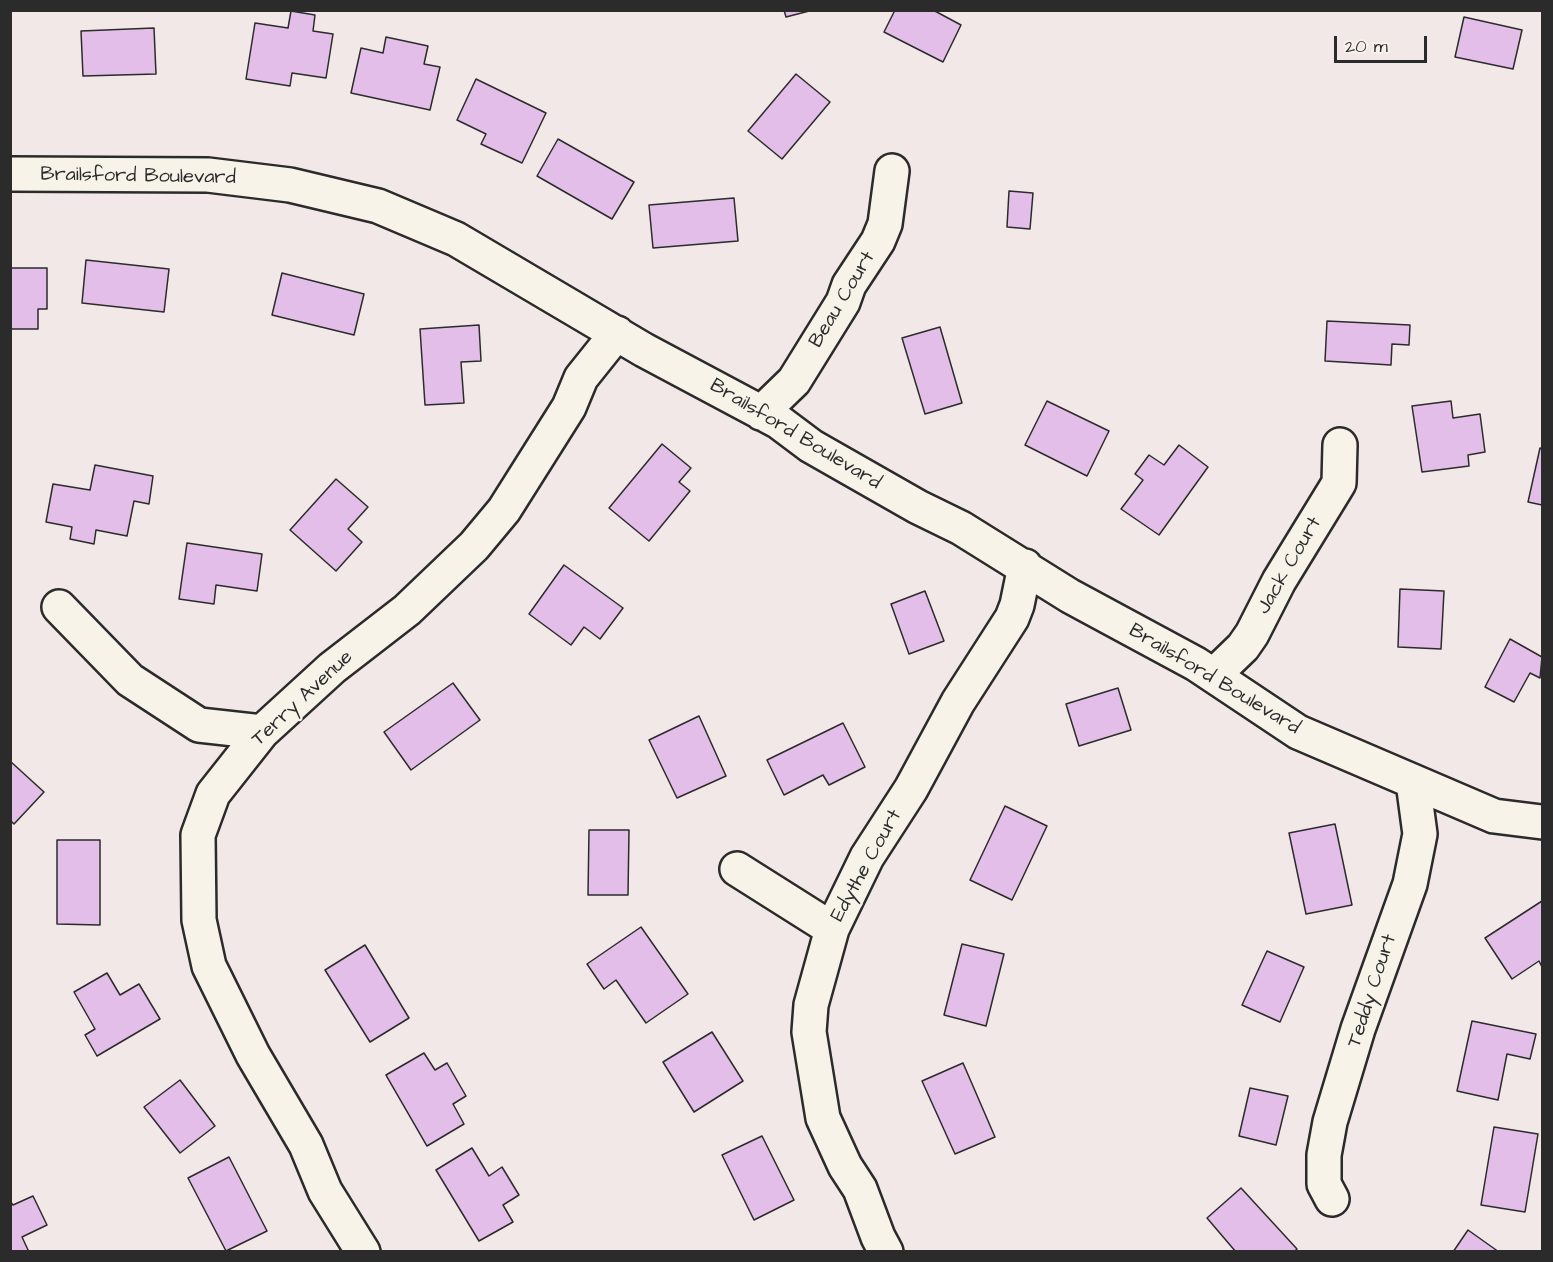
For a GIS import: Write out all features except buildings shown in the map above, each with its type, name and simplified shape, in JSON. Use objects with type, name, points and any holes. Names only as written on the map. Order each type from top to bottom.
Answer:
[{"type":"street","name":"Beau Court","points":[[761,413],[794,381],[843,302],[849,285],[878,241],[885,224],[892,171]]},
{"type":"street","name":"Brailsford Boulevard","points":[[10,174],[208,175],[290,185],[378,206],[456,239],[617,333],[779,422],[811,446],[918,507],[961,528],[1070,596],[1214,675],[1298,732],[1494,816],[1542,822]]},
{"type":"street","name":"Terry Avenue","points":[[363,1251],[325,1191],[306,1145],[253,1055],[210,966],[199,920],[198,835],[213,794],[262,732],[332,668],[407,610],[474,546],[504,510],[569,408],[581,378],[617,333]]},
{"type":"street","name":"Jack Court","points":[[1214,675],[1252,634],[1279,581],[1339,483],[1340,445]]},
{"type":"street","name":"Edythe Court","points":[[886,1251],[878,1237],[860,1189],[844,1166],[823,1118],[809,1032],[816,980],[832,929],[867,857],[911,789],[958,702],[1012,618],[1025,566]]},
{"type":"street","points":[[59,608],[130,680],[199,725],[262,732]]},
{"type":"street","name":"Teddy Court","points":[[1332,1199],[1324,1185],[1324,1155],[1328,1133],[1358,1029],[1410,884],[1420,834],[1420,818],[1413,782]]},
{"type":"street","points":[[737,869],[832,929]]}]
